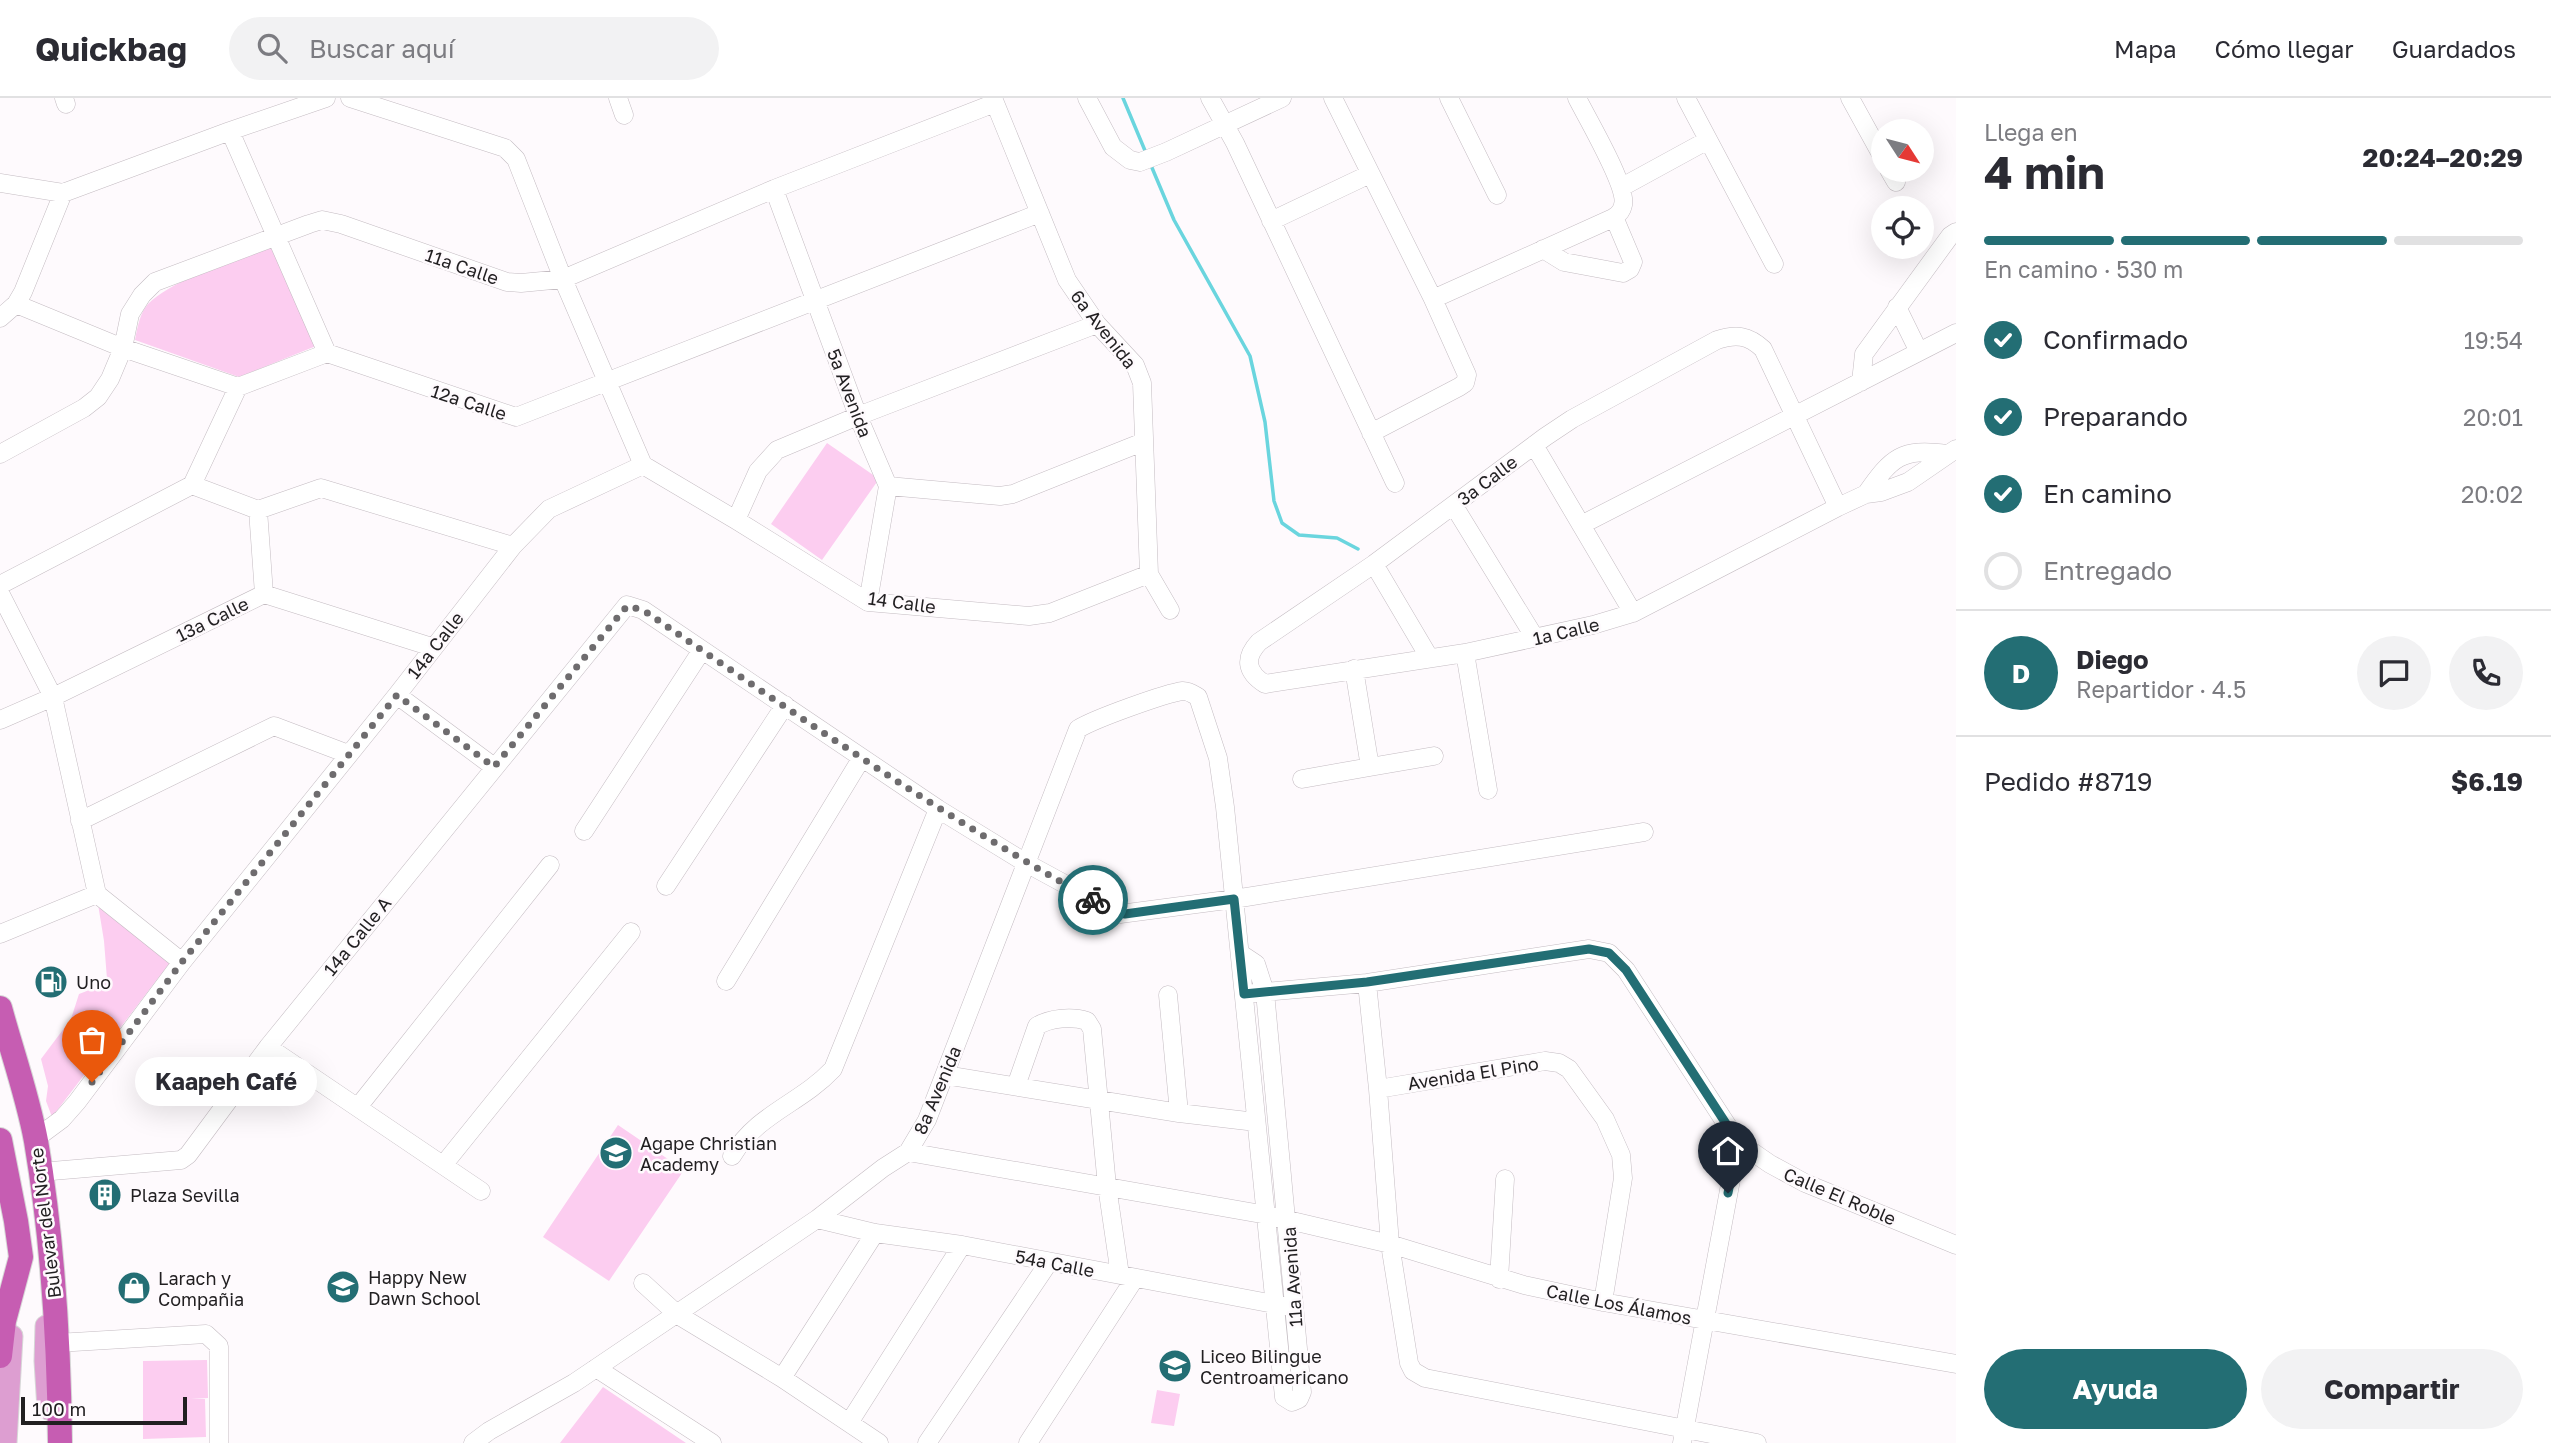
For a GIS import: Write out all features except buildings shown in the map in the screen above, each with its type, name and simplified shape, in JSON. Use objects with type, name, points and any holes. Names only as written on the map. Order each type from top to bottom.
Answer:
[{"type":"highway","name":"Bulevar del Norte","points":[[0,1008],[35,1139],[40,1172],[50,1247],[60,1443]]},
{"type":"highway","name":"Bulevar del Norte","points":[[0,1140],[4,1179],[21,1257],[4,1321],[0,1356]]},
{"type":"main road","points":[[50,1247],[45,1361],[50,1443]]},
{"type":"main road","points":[[6,1443],[10,1342],[21,1257]]},
{"type":"street","points":[[0,183],[64,193],[326,98]]},
{"type":"street","points":[[350,98],[505,148],[516,159],[563,279],[643,465]]},
{"type":"street","points":[[1087,98],[1113,148],[1130,160],[1140,162],[1282,98]]},
{"type":"street","points":[[1210,98],[1235,143],[1395,483]]},
{"type":"street","points":[[1333,98],[1433,299],[1467,378],[1459,387],[1371,433]]},
{"type":"street","points":[[1448,98],[1497,195]]},
{"type":"street","points":[[1433,299],[1614,217],[1624,204],[1622,187],[1577,98]]},
{"type":"street","points":[[1686,98],[1774,264]]},
{"type":"street","points":[[1850,98],[1871,136]]},
{"type":"street","name":"11a Calle","points":[[0,454],[84,408],[98,397],[110,379],[124,348],[130,314],[142,295],[155,282],[277,235],[322,220],[341,224],[507,282],[563,279],[994,101]]},
{"type":"street","name":"6a Avenida","points":[[994,101],[1067,280],[1097,324],[1135,365],[1142,383],[1149,574],[1170,610]]},
{"type":"street","points":[[16,304],[124,348],[238,387],[327,353],[230,131]]},
{"type":"street","points":[[1622,187],[1708,141]]},
{"type":"street","points":[[1271,221],[1370,174]]},
{"type":"street","name":"5a Avenida","points":[[774,190],[858,416],[888,486]]},
{"type":"street","points":[[0,318],[16,304],[23,292],[64,193]]},
{"type":"street","name":"12a Calle","points":[[327,353],[516,417],[1040,213]]},
{"type":"street","points":[[1543,249],[1564,262],[1623,273],[1630,269],[1633,262],[1614,217]]},
{"type":"street","points":[[1861,382],[1864,354],[1950,236],[1956,232]]},
{"type":"street","points":[[1897,307],[1919,352]]},
{"type":"street","points":[[736,520],[758,471],[777,450],[1097,324]]},
{"type":"street","points":[[1581,526],[1956,333]]},
{"type":"street","name":"3a Calle","points":[[1249,665],[1251,651],[1259,642],[1374,564],[1534,445],[1572,419],[1717,340],[1730,336],[1753,340],[1763,349],[1794,416]]},
{"type":"street","points":[[0,585],[192,485],[238,387]]},
{"type":"street","points":[[1794,416],[1838,506]]},
{"type":"street","points":[[868,602],[888,486],[1000,496],[1013,494],[1143,442]]},
{"type":"street","points":[[1534,445],[1633,613]]},
{"type":"street","name":"1a Calle","points":[[1866,494],[1881,472],[1899,457],[1919,450],[1951,451]]},
{"type":"street","name":"1a Calle","points":[[1249,665],[1255,678],[1265,684],[1465,653],[1593,625],[1633,613],[1838,506],[1866,494],[1881,492],[1908,482],[1951,451]]},
{"type":"street","name":"14 Calle","points":[[643,465],[868,602],[1040,615],[1050,614],[1149,574]]},
{"type":"street","name":"14a Calle","points":[[35,1139],[55,1125],[77,1102],[182,962],[513,546],[549,509],[643,465]]},
{"type":"street","points":[[192,485],[258,510],[321,488],[513,546]]},
{"type":"street","points":[[1454,506],[1535,638]]},
{"type":"street","points":[[258,510],[264,594]]},
{"type":"street","points":[[1374,564],[1429,657]]},
{"type":"street","points":[[0,593],[52,697],[97,894],[182,962]]},
{"type":"street","name":"13a Calle","points":[[0,720],[264,594],[432,647]]},
{"type":"street","name":"14a Calle A","points":[[40,1172],[180,1160],[188,1155],[268,1047],[627,606],[643,610],[702,650]]},
{"type":"street","points":[[584,831],[702,650],[938,809],[1026,863],[1120,914],[1234,899],[1644,832]]},
{"type":"street","points":[[1465,653],[1488,790]]},
{"type":"street","points":[[1354,669],[1370,767]]},
{"type":"street","name":"8a Avenida","points":[[473,1443],[678,1315],[908,1152],[927,1119],[945,1075],[1078,729],[1140,704],[1182,691],[1191,692]]},
{"type":"street","name":"11a Avenida","points":[[1191,692],[1198,697],[1218,758],[1241,954],[1284,1398],[1292,1402],[1299,1399],[1302,1392],[1265,992],[1256,964],[1241,954]]},
{"type":"street","points":[[397,695],[494,767]]},
{"type":"street","points":[[666,886],[785,705]]},
{"type":"street","points":[[80,821],[274,726],[348,754]]},
{"type":"street","points":[[1302,779],[1434,756]]},
{"type":"street","points":[[726,981],[861,759]]},
{"type":"street","points":[[732,1156],[741,1141],[764,1119],[821,1082],[833,1069],[938,809]]},
{"type":"street","points":[[358,1107],[550,865]]},
{"type":"street","points":[[0,934],[97,894]]},
{"type":"street","points":[[444,1164],[631,932]]},
{"type":"street","name":"Calle El Roble","points":[[1244,994],[1367,982],[1589,949],[1609,953],[1626,970],[1738,1142],[1769,1164],[1805,1183],[1956,1245]]},
{"type":"street","points":[[1367,982],[1390,1244],[1409,1363],[1413,1371],[1425,1378],[1683,1436],[1757,1443]]},
{"type":"street","points":[[1167,995],[1180,1113]]},
{"type":"street","points":[[1016,1086],[1037,1026],[1044,1021],[1077,1017],[1087,1021],[1092,1029],[1107,1186],[1127,1277],[1028,1443]]},
{"type":"street","points":[[268,1047],[481,1191]]},
{"type":"street","name":"Avenida El Pino","points":[[1378,1089],[1545,1061],[1559,1063],[1569,1069],[1605,1119],[1621,1155],[1623,1178],[1604,1302]]},
{"type":"street","points":[[945,1075],[1180,1113],[1256,1122]]},
{"type":"street","points":[[1683,1436],[1738,1142]]},
{"type":"street","name":"Calle Los Álamos","points":[[908,1152],[1266,1215],[1390,1244],[1499,1279],[1604,1302],[1956,1364]]},
{"type":"street","points":[[1499,1279],[1505,1179]]},
{"type":"street","name":"54a Calle","points":[[817,1219],[875,1233],[962,1245],[1293,1308]]},
{"type":"street","points":[[782,1378],[875,1233]]},
{"type":"street","points":[[849,1423],[962,1245]]},
{"type":"street","points":[[928,1443],[1049,1262]]},
{"type":"street","points":[[643,1283],[678,1315],[782,1378],[879,1443]]},
{"type":"street","points":[[57,1343],[206,1334],[219,1346],[219,1443]]},
{"type":"street","points":[[596,1368],[712,1443]]},
{"type":"shaded area","points":[[273,245],[316,346],[239,377],[135,340],[143,312],[154,298],[185,280]]},
{"type":"shaded area","points":[[827,443],[879,479],[822,560],[771,524]]},
{"type":"shaded area","points":[[97,898],[172,960],[52,1117],[46,1101],[48,1086],[41,1059],[71,1019],[79,994],[97,987],[107,979]]},
{"type":"shaded area","points":[[618,1125],[684,1170],[609,1281],[543,1237]]},
{"type":"shaded area","points":[[207,1360],[208,1398],[191,1399],[205,1399],[206,1437],[143,1439],[143,1361]]},
{"type":"shaded area","points":[[603,1387],[686,1443],[560,1443]]},
{"type":"shaded area","points":[[1157,1390],[1180,1394],[1174,1426],[1151,1423]]},
{"type":"waterway","points":[[1123,98],[1146,153]]},
{"type":"waterway","points":[[1150,163],[1174,220],[1250,356],[1265,422],[1274,501],[1282,523],[1299,535],[1337,538],[1358,549]]},
{"type":"way so far","points":[[92,1082],[182,962],[397,695],[494,767],[627,606],[643,610],[938,809],[1093,900]]},
{"type":"place","name":"Uno","points":[[51,982]]},
{"type":"place","name":"Kaapeh Café","points":[[92,1082]]},
{"type":"place","name":"Agape Christian Academy","points":[[616,1153]]},
{"type":"place","name":"Plaza Sevilla","points":[[105,1195]]},
{"type":"place","name":"Happy New Dawn School","points":[[343,1287]]},
{"type":"place","name":"Larach y Compañia","points":[[134,1288]]},
{"type":"place","name":"Liceo Bilingue Centroamericano","points":[[1175,1366]]},
{"type":"route","points":[[1093,900],[1114,912],[1125,914],[1234,899],[1244,994],[1367,982],[1589,949],[1609,953],[1626,970],[1738,1142],[1728,1193]]}]
